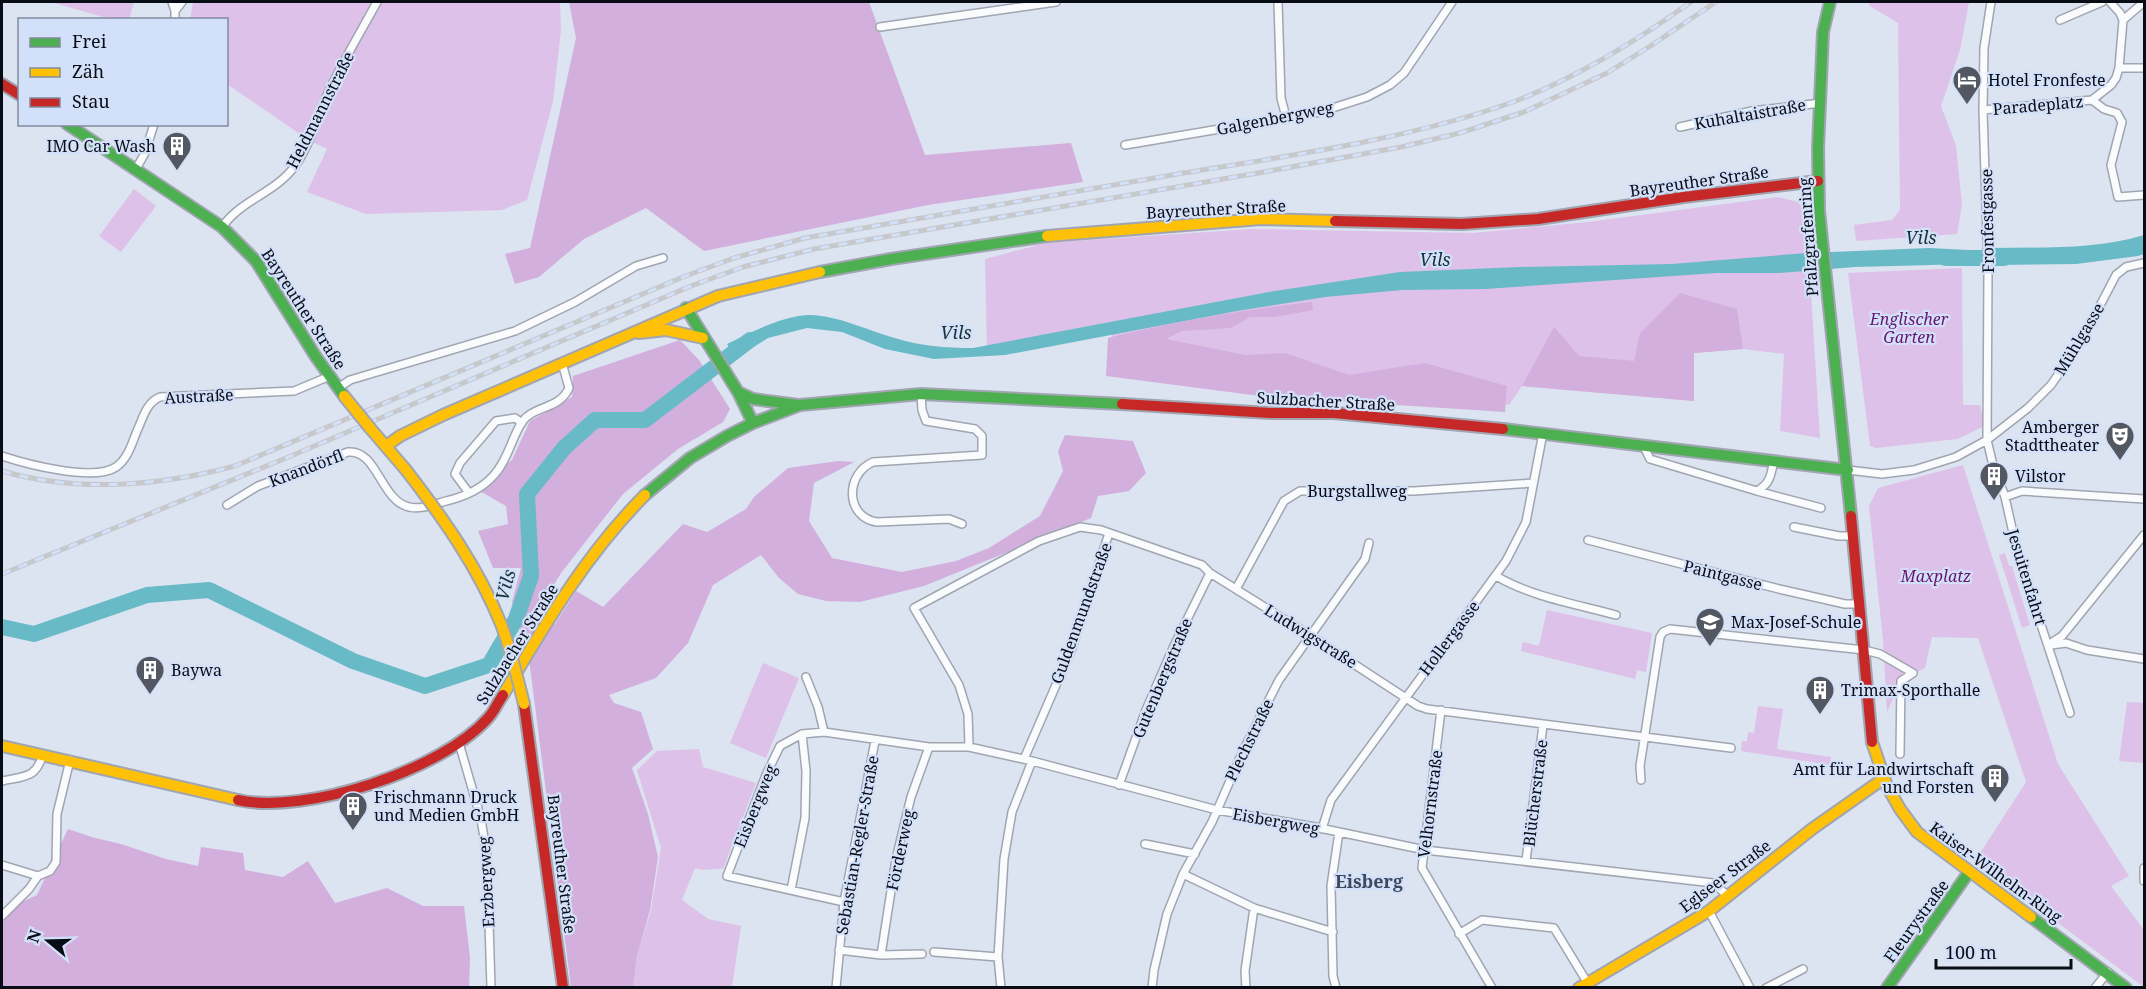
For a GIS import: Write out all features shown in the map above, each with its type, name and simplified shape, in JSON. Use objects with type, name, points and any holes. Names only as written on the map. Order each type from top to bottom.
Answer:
[{"type":"main road","name":"Pfalzgrafenring","points":[[1830,2],[1823,32],[1818,181],[1826,290],[1848,470]]},
{"type":"main road","points":[[2,84],[18,94]]},
{"type":"main road","name":"Bayreuther Straße","points":[[70,126],[222,227],[256,261],[341,392],[406,470],[452,532],[490,600],[510,650],[524,704],[563,987]]},
{"type":"main road","name":"Bayreuther Straße","points":[[386,446],[400,436],[443,415],[718,296],[810,274],[891,259],[1044,236],[1191,223],[1261,219],[1462,224],[1538,219],[1684,197],[1818,181]]},
{"type":"main road","points":[[686,308],[738,392],[750,403],[753,423]]},
{"type":"main road","name":"Bayreuther Straße","points":[[627,334],[666,330],[704,338]]},
{"type":"main road","name":"Sulzbacher Straße","points":[[750,403],[800,405],[921,394],[1270,413],[1334,413],[1543,433],[1848,470]]},
{"type":"main road","name":"Sulzbacher Straße","points":[[2,746],[70,760],[207,794],[243,801],[270,803],[322,797],[368,785],[419,766],[459,743],[489,718],[558,603],[619,521],[653,487],[690,458],[753,423],[800,405]]},
{"type":"main road","name":"Kaiser-Wilhelm-Ring","points":[[1848,470],[1870,733],[1875,759],[1894,802],[1917,832],[2126,987]]},
{"type":"main road","name":"Eglseer Straße","points":[[1583,985],[1709,911],[1812,829],[1883,779]]},
{"type":"main road","name":"Fleurystraße","points":[[1887,987],[1970,872]]},
{"type":"street","points":[[172,2],[176,11]]},
{"type":"street","points":[[175,18],[176,11],[182,2]]},
{"type":"street","name":"Heldmannstraße","points":[[222,227],[241,206],[282,181],[296,164],[335,80],[377,2]]},
{"type":"street","points":[[880,27],[1056,2]]},
{"type":"street","points":[[1278,2],[1281,98],[1286,117]]},
{"type":"street","name":"Galgenbergweg","points":[[1125,145],[1320,112],[1367,97],[1390,85],[1404,73],[1452,2]]},
{"type":"street","name":"Fronfestgasse","points":[[1987,441],[1988,270],[1983,110],[1984,48],[1991,2]]},
{"type":"street","points":[[2060,20],[2102,2]]},
{"type":"street","points":[[2110,2],[2120,13],[2122,20],[2119,68],[2145,68]]},
{"type":"street","points":[[2122,20],[2145,2]]},
{"type":"street","name":"Paradeplatz","points":[[1983,110],[2092,100],[2111,85],[2119,68]]},
{"type":"street","name":"Paradeplatz","points":[[2092,100],[2104,109],[2117,113],[2122,122],[2111,165],[2118,197],[2145,195]]},
{"type":"street","name":"Kuhaltaistraße","points":[[1680,127],[1752,111],[1821,103]]},
{"type":"street","points":[[136,169],[145,153],[153,126]]},
{"type":"street","name":"Bayreuther Straße","points":[[341,392],[350,380],[515,331],[575,302],[636,266],[663,258]]},
{"type":"street","name":"Mühlgasse","points":[[1848,470],[1882,474],[1914,470],[1956,457],[1987,441],[2028,408],[2051,385],[2082,340],[2116,275],[2126,267],[2145,263]]},
{"type":"street","points":[[469,493],[455,474],[460,463],[496,421],[515,418],[522,423],[529,416],[565,398],[569,388],[562,363]]},
{"type":"street","name":"Austraße","points":[[2,456],[29,465],[60,470],[95,472],[115,468],[126,456],[152,400],[160,397],[294,391],[330,376]]},
{"type":"street","points":[[921,394],[922,410],[926,422],[975,429],[982,436],[982,455],[868,464],[861,470],[852,487],[855,508],[870,521],[949,519],[962,524]]},
{"type":"street","name":"Knandörfl","points":[[227,505],[258,486],[355,451],[363,455],[380,476],[392,497],[404,506],[420,508],[469,493],[493,476],[505,459],[522,423]]},
{"type":"street","name":"Hollergasse","points":[[1322,829],[1331,800],[1506,561],[1526,522],[1543,433]]},
{"type":"street","name":"Jesuitenfahrt","points":[[1987,441],[2005,497],[2018,555],[2070,713]]},
{"type":"street","points":[[1643,445],[1650,459],[1821,508]]},
{"type":"street","points":[[1757,491],[1766,486],[1771,476],[1774,460]]},
{"type":"street","name":"Burgstallweg","points":[[1236,589],[1284,501],[1299,491],[1414,491],[1533,483]]},
{"type":"street","points":[[2005,497],[2022,491],[2145,499]]},
{"type":"street","name":"Ludwigstraße","points":[[969,747],[968,714],[959,685],[914,608],[1039,542],[1080,528],[1101,530],[1202,565],[1210,573],[1406,696],[1418,706],[1543,725],[1731,748]]},
{"type":"street","points":[[1794,528],[1839,536],[1853,536]]},
{"type":"street","name":"Guldenmundstraße","points":[[1024,759],[1072,648],[1109,533]]},
{"type":"street","points":[[2048,645],[2062,636],[2145,535]]},
{"type":"street","name":"Paintgasse","points":[[1588,540],[1779,589],[1845,604],[1859,604]]},
{"type":"street","name":"Plechstraße","points":[[1152,987],[1167,914],[1183,874],[1195,854],[1279,680],[1365,559],[1369,543]]},
{"type":"street","name":"Gutenbergstraße","points":[[1119,785],[1146,710],[1210,573]]},
{"type":"street","points":[[1496,576],[1510,584],[1536,593],[1616,615]]},
{"type":"street","points":[[1641,780],[1640,766],[1660,637],[1663,632],[1670,629],[1864,650],[1880,654],[1913,673],[1901,681],[1900,754]]},
{"type":"street","points":[[2048,645],[2066,643],[2087,650],[2145,659]]},
{"type":"street","points":[[806,677],[818,707],[824,732]]},
{"type":"street","name":"Velhornstraße","points":[[1441,710],[1422,868],[1492,987]]},
{"type":"street","name":"Blücherstraße","points":[[1526,861],[1543,725]]},
{"type":"street","name":"Eisbergweg","points":[[791,890],[728,876],[766,775],[780,746],[802,734],[824,732],[929,747],[969,747],[1032,761],[1216,810],[1425,850],[1713,883],[1728,896]]},
{"type":"street","points":[[802,734],[806,771],[805,818],[791,890],[844,902]]},
{"type":"street","name":"Sebastian-Regler-Straße","points":[[836,987],[844,902],[875,741]]},
{"type":"street","name":"Erzbergweg","points":[[459,743],[481,819],[487,856],[491,987]]},
{"type":"street","name":"Förderweg","points":[[881,955],[896,860],[911,797],[929,747]]},
{"type":"street","points":[[2,781],[32,774],[39,768],[43,754]]},
{"type":"street","points":[[2,916],[29,889],[38,876],[50,871],[56,862],[57,814],[70,760]]},
{"type":"street","points":[[1001,987],[998,957],[1004,859],[1012,812],[1032,761]]},
{"type":"street","points":[[1336,987],[1333,976],[1331,886],[1339,832]]},
{"type":"street","points":[[1145,844],[1195,854]]},
{"type":"street","points":[[2,866],[38,876]]},
{"type":"street","points":[[2145,868],[2145,881]]},
{"type":"street","points":[[1183,874],[1254,908],[1332,932]]},
{"type":"street","points":[[1246,987],[1245,971],[1254,908]]},
{"type":"street","points":[[1709,911],[1750,987]]},
{"type":"street","points":[[1459,934],[1482,920],[1554,928],[1583,985]]},
{"type":"street","name":"Sebastian-Regler-Straße","points":[[839,950],[881,955],[922,954]]},
{"type":"street","points":[[934,952],[998,957]]},
{"type":"street","points":[[1766,987],[1803,969]]},
{"type":"street","points":[[2095,987],[2108,972]]},
{"type":"green space","points":[[51,2],[134,2],[130,18],[107,18]]},
{"type":"green space","points":[[193,2],[560,2],[561,30],[553,101],[527,200],[502,210],[366,214],[307,192],[327,149],[310,141],[228,85],[228,18],[190,18]]},
{"type":"green space","points":[[1868,2],[1969,2],[1960,50],[1941,106],[1956,146],[1962,205],[1957,234],[1856,241],[1854,225],[1892,220],[1900,210],[1898,23],[1870,6]]},
{"type":"green space","points":[[134,189],[156,206],[121,252],[99,236]]},
{"type":"green space","points":[[1778,197],[1798,202],[1806,213],[1820,438],[1780,431],[1784,354],[1743,349],[1694,353],[1694,401],[1522,386],[1509,405],[1111,374],[1112,325],[987,350],[985,259],[1046,243],[1250,229],[1472,233],[1588,222]]},
{"type":"green space","name":"Englischer Garten","points":[[1962,268],[1963,405],[1980,405],[1985,426],[1957,439],[1876,448],[1870,446],[1848,273]]},
{"type":"green space","name":"Maxplatz","points":[[1963,465],[2058,764],[2129,876],[2111,886],[2144,930],[2144,987],[1975,861],[2026,782],[1978,638],[1932,637],[1925,668],[1901,681],[1887,712],[1883,640],[1869,506],[1878,488]]},
{"type":"green space","points":[[2005,553],[2009,566],[2012,566],[2030,625],[2022,628],[1999,555]]},
{"type":"green space","points":[[1547,610],[1652,633],[1646,672],[1637,670],[1635,679],[1521,651],[1523,642],[1539,646]]},
{"type":"green space","points":[[763,663],[799,678],[766,758],[730,743]]},
{"type":"green space","points":[[2127,702],[2144,703],[2144,763],[2119,761]]},
{"type":"green space","points":[[1758,706],[1783,709],[1777,749],[1831,757],[1830,765],[1741,751],[1742,741],[1747,741],[1748,732],[1754,733]]},
{"type":"green space","points":[[699,749],[703,767],[756,783],[723,869],[695,868],[682,900],[708,919],[741,926],[732,987],[633,988],[637,956],[651,910],[661,848],[637,770],[657,751]]},
{"type":"shaded area","points":[[569,2],[869,2],[925,155],[1071,143],[1083,182],[928,205],[704,251],[646,208],[584,239],[539,277],[515,284],[505,254],[530,248],[576,38]]},
{"type":"shaded area","points":[[1680,293],[1737,309],[1743,349],[1694,353],[1694,401],[1522,386],[1554,327],[1579,356],[1634,361],[1640,333]]},
{"type":"shaded area","points":[[1312,302],[1313,310],[1275,317],[1250,317],[1231,328],[1182,331],[1166,339],[1245,355],[1285,353],[1349,375],[1425,363],[1507,386],[1505,412],[1260,396],[1106,376],[1108,338],[1210,317]]},
{"type":"shaded area","points":[[680,340],[699,360],[730,409],[723,422],[678,449],[623,494],[561,573],[536,615],[555,624],[576,591],[603,607],[683,524],[707,532],[746,509],[754,497],[788,468],[838,461],[854,462],[814,483],[809,521],[832,558],[902,572],[956,561],[989,548],[1040,516],[1063,471],[1058,451],[1065,435],[1133,441],[1146,473],[1129,491],[1098,496],[1091,518],[924,586],[860,602],[826,601],[798,594],[779,578],[761,555],[713,585],[688,643],[656,678],[609,695],[614,703],[641,712],[653,749],[632,768],[648,814],[658,857],[650,910],[637,956],[633,988],[571,987],[529,659],[512,602],[521,568],[493,568],[478,531],[508,524],[506,506],[478,490],[512,460],[530,421],[572,397],[573,376]]},
{"type":"shaded area","points":[[68,829],[166,859],[198,866],[201,847],[243,853],[245,870],[283,877],[308,861],[335,903],[387,888],[423,906],[464,906],[470,958],[469,987],[2,987],[2,911],[37,895]]},
{"type":"water","points":[[2144,235],[2144,254],[2138,256],[2076,264],[1993,265],[1992,248],[2088,245]]},
{"type":"water","points":[[1929,248],[1969,250],[1969,264],[1855,267],[1780,273],[1717,273],[1485,289],[1403,290],[1325,297],[1237,311],[1005,355],[934,359],[885,349],[842,332],[807,328],[768,338],[736,358],[727,344],[778,321],[810,315],[842,321],[914,343],[973,348],[1269,292],[1400,272],[1672,264],[1807,253]]},
{"type":"waterway","name":"Vils","points":[[1946,258],[2004,258]]},
{"type":"waterway","name":"Vils","points":[[2,627],[34,634],[147,595],[209,590],[353,661],[425,686],[489,665],[516,619],[531,576],[527,494],[564,448],[595,420],[645,420],[750,340]]},
{"type":"railway","points":[[2,471],[60,482],[118,484],[178,478],[235,466],[683,277],[734,258],[805,238],[1301,154],[1387,137],[1471,116],[1513,102],[1559,82],[1627,44],[1691,2]]},
{"type":"railway","points":[[2,574],[291,456],[691,286],[743,267],[814,249],[1264,172],[1401,147],[1460,133],[1524,112],[1607,73],[1716,2]]},
{"type":"traffic: fast","points":[[1830,2],[1823,32],[1818,148],[1819,211],[1851,516]]},
{"type":"traffic: fast","points":[[70,126],[222,227],[256,261],[316,357],[344,396]]},
{"type":"traffic: fast","points":[[820,272],[1047,236]]},
{"type":"traffic: fast","points":[[686,308],[738,392],[753,423]]},
{"type":"traffic: fast","points":[[738,392],[753,399],[798,405]]},
{"type":"traffic: fast","points":[[645,495],[690,458],[727,436],[753,423],[800,405],[921,394],[1122,404]]},
{"type":"traffic: fast","points":[[1503,429],[1848,470]]},
{"type":"traffic: fast","points":[[1887,988],[1969,872]]},
{"type":"traffic: fast","points":[[2031,917],[2126,988]]},
{"type":"traffic: slow","points":[[1047,236],[1261,219],[1335,221]]},
{"type":"traffic: slow","points":[[386,446],[400,436],[443,415],[718,296],[820,272]]},
{"type":"traffic: slow","points":[[639,333],[666,330],[703,338]]},
{"type":"traffic: slow","points":[[344,396],[370,428]]},
{"type":"traffic: slow","points":[[370,428],[406,470]]},
{"type":"traffic: slow","points":[[406,470],[446,525],[482,583],[505,634],[524,704]]},
{"type":"traffic: slow","points":[[503,695],[568,590],[604,541],[645,495]]},
{"type":"traffic: slow","points":[[1872,742],[1887,786],[1917,832],[2031,917]]},
{"type":"traffic: slow","points":[[2,746],[238,800]]},
{"type":"traffic: slow","points":[[1579,988],[1709,911],[1812,829],[1883,779]]},
{"type":"traffic: jam","points":[[2,84],[18,94]]},
{"type":"traffic: jam","points":[[1335,221],[1462,224],[1538,219],[1684,197],[1818,181]]},
{"type":"traffic: jam","points":[[1122,404],[1270,413],[1334,413],[1503,429]]},
{"type":"traffic: jam","points":[[1851,516],[1872,742]]},
{"type":"traffic: jam","points":[[238,800],[266,803],[299,801],[335,794],[407,771],[439,755],[467,737],[490,716],[503,695]]},
{"type":"traffic: jam","points":[[524,704],[563,988]]},
{"type":"place","name":"Hotel Fronfeste","points":[[1967,106]]},
{"type":"place","name":"IMO Car Wash","points":[[177,172]]},
{"type":"place","name":"Amberger Stadttheater","points":[[2120,462]]},
{"type":"place","name":"Vilstor","points":[[1994,502]]},
{"type":"place","name":"Max-Josef-Schule","points":[[1710,648]]},
{"type":"place","name":"Baywa","points":[[150,696]]},
{"type":"place","name":"Trimax-Sporthalle","points":[[1820,716]]},
{"type":"place","name":"Amt für Landwirtschaft und Forsten","points":[[1995,804]]},
{"type":"place","name":"Frischmann Druck und Medien GmbH","points":[[353,832]]},
{"type":"district","name":"Eisberg","points":[[1369,882]]}]
